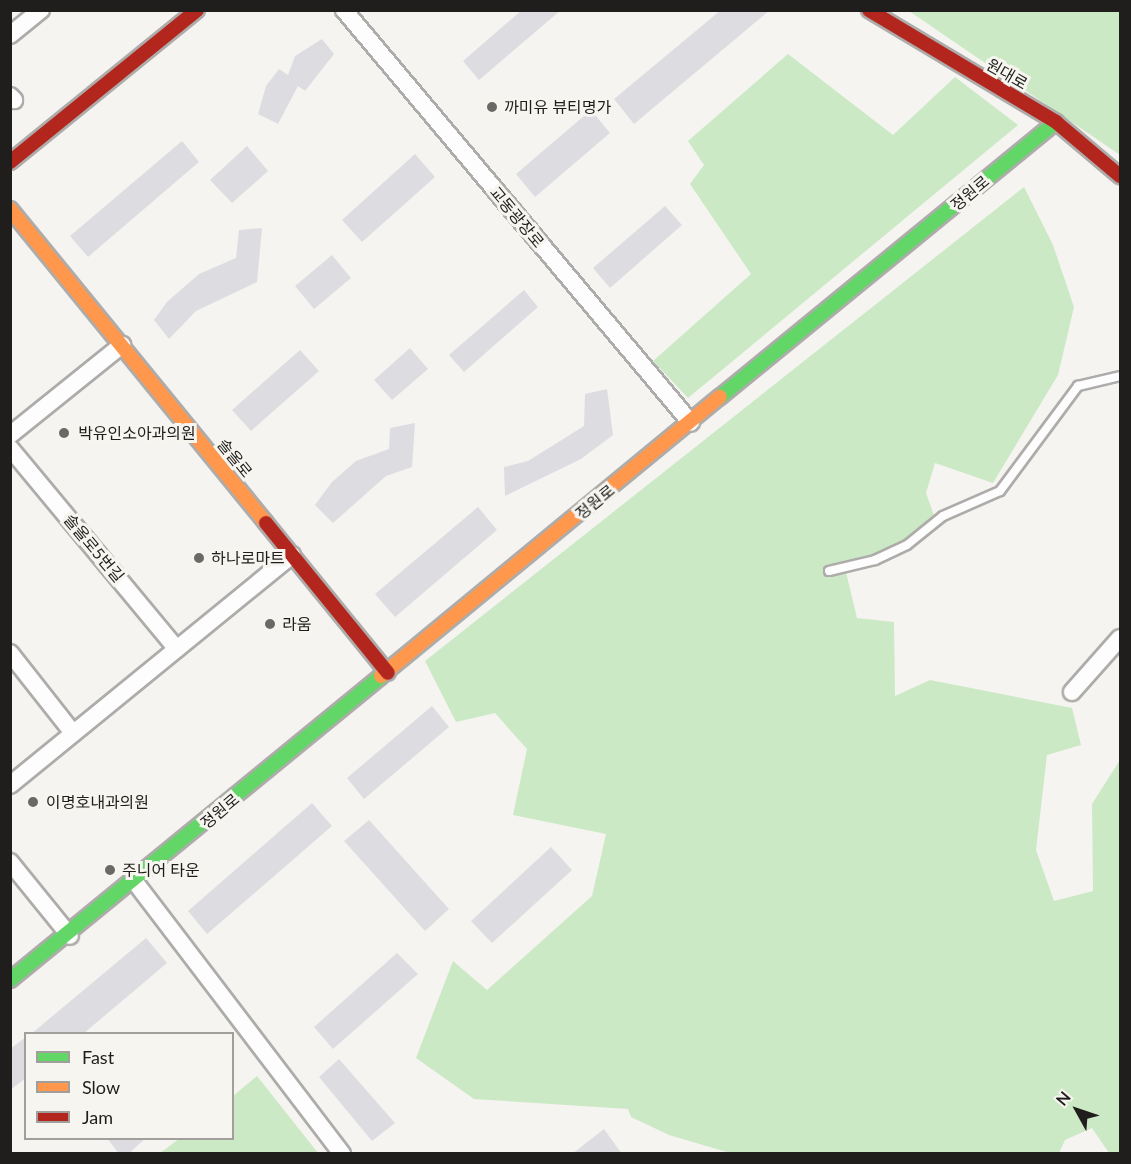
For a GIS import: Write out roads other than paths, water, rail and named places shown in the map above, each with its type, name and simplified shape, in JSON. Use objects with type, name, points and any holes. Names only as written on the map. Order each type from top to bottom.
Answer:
[{"type":"street","points":[[10,35],[41,10]]},
{"type":"street","points":[[10,162],[197,10]]},
{"type":"street","name":"교동광장로","points":[[344,10],[692,423]]},
{"type":"street","name":"원대로","points":[[869,10],[1056,122],[1120,176]]},
{"type":"street","name":"정원로","points":[[10,980],[70,936],[1056,122]]},
{"type":"street","name":"솔올로","points":[[10,209],[388,673]]},
{"type":"street","points":[[10,435],[122,345]]},
{"type":"street","name":"솔올로5번길","points":[[10,448],[177,649]]},
{"type":"street","points":[[10,785],[292,555]]},
{"type":"street","points":[[1072,692],[1120,638]]},
{"type":"street","points":[[10,653],[73,734]]},
{"type":"street","points":[[10,862],[70,936]]},
{"type":"street","points":[[135,882],[342,1154]]},
{"type":"lane","points":[[829,571],[874,560],[907,545],[943,516],[1000,491],[1078,386],[1120,376]]},
{"type":"place","name":"까미유 뷰티명가","points":[[492,107]]},
{"type":"place","name":"박유인소아과의원","points":[[64,433]]},
{"type":"place","name":"하나로마트","points":[[199,558]]},
{"type":"place","name":"라움","points":[[270,624]]},
{"type":"place","name":"이명호내과의원","points":[[33,802]]},
{"type":"place","name":"주니어 타운","points":[[110,870]]}]
